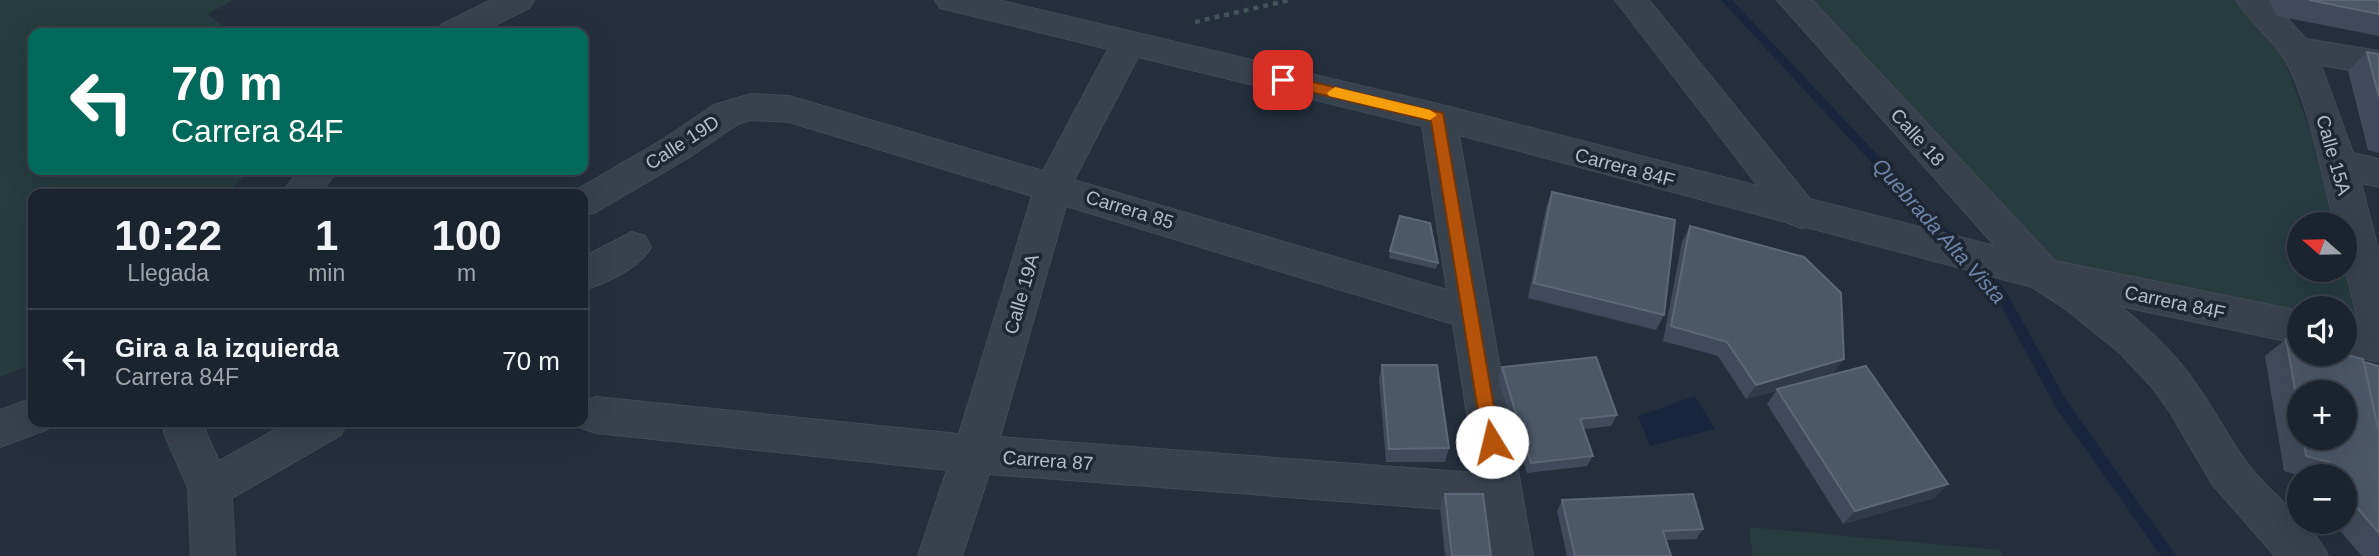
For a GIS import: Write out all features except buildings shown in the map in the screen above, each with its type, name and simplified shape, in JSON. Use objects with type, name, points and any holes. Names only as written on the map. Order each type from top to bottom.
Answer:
[{"type":"street","points":[[463,28],[518,0]]},
{"type":"street","name":"Carrera 84F","points":[[951,0],[1438,117],[1801,214],[2043,274],[2287,325]]},
{"type":"street","points":[[1631,0],[1801,214]]},
{"type":"street","name":"Calle 18","points":[[1793,0],[2043,274]]},
{"type":"street","name":"Calle 15A","points":[[2252,0],[2296,49],[2310,76],[2338,164],[2379,327]]},
{"type":"street","name":"Calle 19A","points":[[940,556],[974,454],[1054,186],[1128,43]]},
{"type":"street","points":[[2296,49],[2379,63]]},
{"type":"street","name":"Calle 19D","points":[[588,199],[675,149],[726,114],[751,107],[789,109]]},
{"type":"street","name":"Carrera 85","points":[[789,109],[1054,186],[1471,313]]},
{"type":"street","points":[[1438,117],[1511,556]]},
{"type":"street","points":[[2338,164],[2379,173]]},
{"type":"street","points":[[303,189],[316,175]]},
{"type":"street","points":[[588,272],[632,247]]},
{"type":"street","points":[[2043,274],[2089,302],[2121,329],[2161,370],[2179,392],[2217,457],[2239,486],[2263,515],[2306,556]]},
{"type":"street","points":[[2357,340],[2379,345]]},
{"type":"street","name":"Carrera 87","points":[[596,415],[974,454],[1500,494]]},
{"type":"street","points":[[0,429],[28,418]]},
{"type":"street","points":[[192,427],[210,488],[213,556]]},
{"type":"street","points":[[210,488],[317,427]]},
{"type":"path","points":[[1195,22],[1290,0]]},
{"type":"green space","points":[[0,0],[233,0],[208,14],[225,28],[28,28],[28,175],[245,175],[232,189],[28,189],[28,366],[0,377]]},
{"type":"green space","points":[[1813,0],[2235,0],[2280,48],[2322,163],[2333,212],[2287,212],[2287,282],[2350,282],[2354,296],[2287,296],[2287,310],[2052,260]]},
{"type":"green space","points":[[2357,310],[2361,327],[2357,326]]},
{"type":"green space","points":[[1749,527],[2000,550],[2002,556],[1753,556]]},
{"type":"water","points":[[1695,396],[1715,429],[1650,446],[1638,416]]},
{"type":"waterway","name":"Quebrada Alta Vista","points":[[1726,0],[1955,245]]},
{"type":"waterway","name":"Quebrada Alta Vista","points":[[1973,264],[2000,292],[2060,402],[2169,556]]},
{"type":"slow traffic","points":[[1335,93],[1430,115]]},
{"type":"route","points":[[1283,80],[1438,117],[1492,442]]}]
